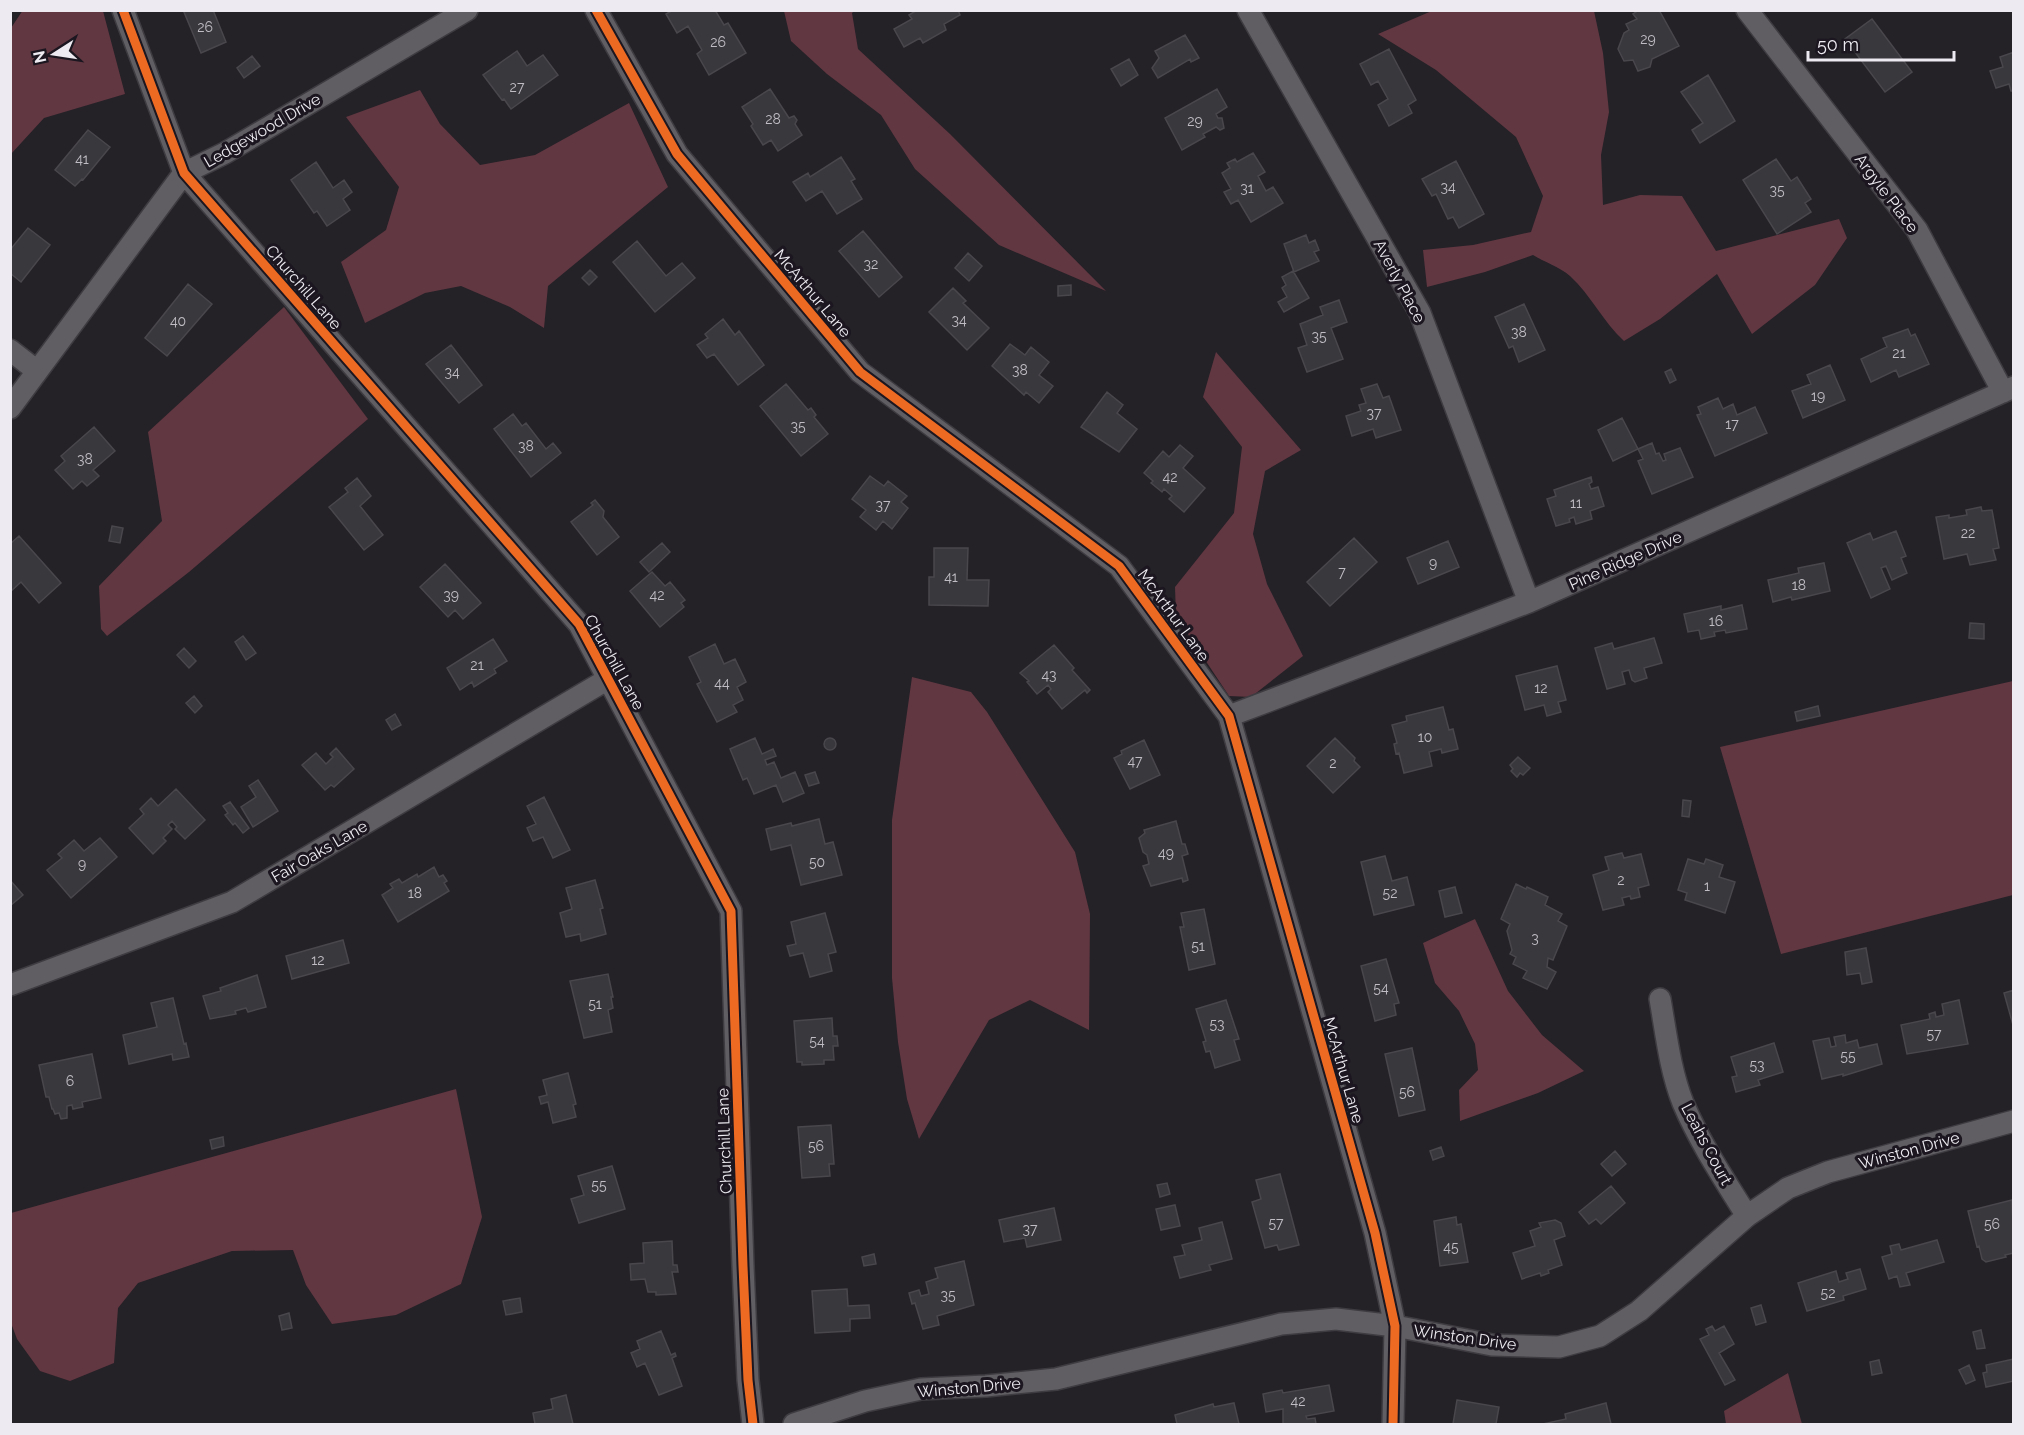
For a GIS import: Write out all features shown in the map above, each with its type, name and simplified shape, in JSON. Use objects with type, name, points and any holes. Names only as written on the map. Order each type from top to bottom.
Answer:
[{"type":"street","name":"Churchill Lane","points":[[123,10],[184,173],[579,624],[731,911],[743,1278],[748,1380],[753,1425]]},
{"type":"street","name":"Ledgewood Drive","points":[[10,408],[184,173],[225,153],[467,10]]},
{"type":"street","name":"McArthur Lane","points":[[596,10],[677,154],[860,372],[1119,566],[1229,716],[1375,1233],[1395,1326],[1393,1425]]},
{"type":"street","name":"Averly Place","points":[[1248,10],[1420,313],[1528,602]]},
{"type":"street","name":"Argyle Place","points":[[1747,10],[1917,230],[2008,389]]},
{"type":"street","points":[[10,350],[37,371]]},
{"type":"street","name":"Pine Ridge Drive","points":[[1229,716],[1528,602],[2008,389]]},
{"type":"street","name":"Fair Oaks Lane","points":[[10,985],[232,902],[608,679]]},
{"type":"street","name":"Leahs Court","points":[[1660,999],[1668,1046],[1683,1101],[1705,1148],[1747,1216]]},
{"type":"street","name":"Winston Drive","points":[[794,1425],[865,1401],[921,1389],[986,1386],[1056,1379],[1281,1324],[1336,1319],[1395,1326],[1492,1345],[1560,1347],[1600,1336],[1639,1311],[1747,1216],[1788,1188],[1828,1172],[2013,1121]]},
{"type":"shaded area","points":[[23,10],[103,11],[125,94],[44,118],[11,154],[11,28]]},
{"type":"shaded area","points":[[1434,10],[1594,11],[1603,53],[1609,112],[1601,155],[1603,205],[1640,195],[1682,196],[1716,251],[1839,219],[1847,238],[1815,285],[1752,334],[1717,274],[1660,319],[1624,341],[1570,276],[1533,255],[1485,272],[1427,287],[1423,250],[1473,245],[1531,232],[1543,196],[1516,137],[1436,70],[1378,34]]},
{"type":"shaded area","points":[[784,11],[854,11],[852,13],[858,49],[950,134],[1106,291],[999,245],[915,169],[881,115],[827,74],[791,41]]},
{"type":"shaded area","points":[[420,90],[440,124],[480,165],[535,155],[629,103],[668,187],[548,286],[544,328],[510,307],[461,286],[425,293],[365,323],[341,262],[386,230],[399,187],[346,117]]},
{"type":"shaded area","points":[[284,307],[368,419],[189,572],[107,636],[101,629],[99,586],[162,521],[148,432]]},
{"type":"shaded area","points":[[1216,352],[1301,450],[1265,471],[1253,534],[1267,584],[1303,656],[1251,697],[1229,696],[1176,616],[1175,587],[1234,513],[1242,447],[1203,397]]},
{"type":"shaded area","points":[[912,677],[971,692],[987,712],[1075,852],[1090,914],[1089,1030],[1030,1000],[989,1020],[919,1139],[907,1099],[898,1042],[892,978],[892,820]]},
{"type":"shaded area","points":[[2013,681],[2013,895],[1781,954],[1720,747]]},
{"type":"shaded area","points":[[1475,919],[1508,991],[1542,1035],[1584,1071],[1538,1093],[1460,1121],[1459,1090],[1478,1070],[1475,1044],[1459,1011],[1435,983],[1423,943]]},
{"type":"shaded area","points":[[456,1089],[482,1217],[461,1284],[396,1315],[332,1324],[306,1285],[293,1250],[232,1251],[138,1283],[118,1308],[114,1363],[70,1381],[40,1371],[17,1339],[11,1323],[11,1213]]},
{"type":"shaded area","points":[[1788,1373],[1802,1424],[1726,1424],[1724,1411]]},
{"type":"building","points":[[213,10],[226,42],[201,53],[184,12]]},
{"type":"building","points":[[673,10],[715,10],[724,25],[728,23],[746,53],[709,75],[697,54],[702,50],[688,26],[677,33],[666,14]]},
{"type":"building","points":[[917,10],[958,10],[960,15],[944,24],[946,30],[923,43],[920,38],[904,47],[894,29],[912,19],[909,15]]},
{"type":"building","points":[[1639,10],[1659,10],[1679,46],[1652,59],[1650,67],[1638,71],[1633,60],[1624,61],[1618,49],[1624,33],[1629,30],[1626,24],[1637,19],[1633,14]]},
{"type":"building","points":[[1872,19],[1912,72],[1885,92],[1845,39]]},
{"type":"building","points":[[1185,35],[1199,58],[1191,62],[1190,59],[1158,78],[1152,68],[1159,58],[1155,51]]},
{"type":"building","points":[[1389,49],[1416,100],[1408,105],[1412,113],[1389,126],[1378,105],[1388,99],[1378,81],[1371,85],[1360,64]]},
{"type":"building","points":[[517,51],[527,66],[543,55],[558,75],[511,109],[483,75]]},
{"type":"building","points":[[2014,52],[2014,91],[2011,91],[2009,84],[1996,88],[1990,71],[2003,67],[2000,57]]},
{"type":"building","points":[[252,56],[260,66],[244,78],[237,68]]},
{"type":"building","points":[[1129,59],[1138,75],[1121,86],[1111,69]]},
{"type":"building","points":[[1708,75],[1735,121],[1700,143],[1692,130],[1703,123],[1681,92]]},
{"type":"building","points":[[770,89],[789,118],[794,116],[797,120],[795,124],[802,135],[778,151],[771,140],[763,145],[742,107]]},
{"type":"building","points":[[1217,89],[1227,107],[1216,114],[1218,118],[1222,118],[1224,128],[1220,130],[1216,127],[1203,134],[1205,137],[1182,150],[1165,118]]},
{"type":"building","points":[[88,130],[110,147],[83,180],[75,186],[55,170]]},
{"type":"building","points":[[1253,153],[1265,172],[1258,176],[1266,191],[1273,187],[1283,203],[1251,222],[1238,200],[1231,204],[1224,192],[1231,189],[1222,173],[1230,168],[1227,163],[1235,159],[1237,162]]},
{"type":"building","points":[[841,157],[855,179],[851,181],[862,199],[837,214],[822,191],[806,201],[793,182],[808,173],[810,177]]},
{"type":"building","points":[[1776,159],[1791,181],[1797,177],[1811,199],[1805,203],[1811,212],[1777,234],[1743,180]]},
{"type":"building","points":[[1456,161],[1484,214],[1459,228],[1453,217],[1448,219],[1436,194],[1432,196],[1422,179]]},
{"type":"building","points":[[316,162],[333,188],[344,180],[352,192],[343,199],[350,210],[327,226],[317,211],[314,213],[291,180]]},
{"type":"building","points":[[28,228],[50,245],[21,282],[10,273],[10,250]]},
{"type":"building","points":[[863,231],[902,277],[879,297],[839,251]]},
{"type":"building","points":[[1306,235],[1309,243],[1315,240],[1319,250],[1314,252],[1319,261],[1294,272],[1284,244]]},
{"type":"building","points":[[637,241],[666,276],[682,263],[695,278],[655,312],[613,262]]},
{"type":"building","points":[[968,253],[982,266],[969,281],[955,268]]},
{"type":"building","points":[[590,270],[597,277],[589,285],[582,278]]},
{"type":"building","points":[[1293,271],[1309,298],[1284,312],[1278,302],[1287,297],[1282,288],[1286,285],[1282,277]]},
{"type":"building","points":[[188,284],[212,304],[167,356],[145,338]]},
{"type":"building","points":[[1071,285],[1071,295],[1058,296],[1058,286]]},
{"type":"building","points":[[953,288],[966,301],[963,303],[989,328],[967,350],[929,312]]},
{"type":"building","points":[[1339,300],[1347,322],[1331,328],[1343,359],[1307,372],[1298,348],[1307,345],[1300,324],[1323,315],[1320,307]]},
{"type":"building","points":[[1524,304],[1545,350],[1519,362],[1513,346],[1509,348],[1495,317]]},
{"type":"building","points":[[723,319],[735,335],[739,331],[764,365],[738,385],[714,354],[707,358],[697,345],[708,338],[705,334]]},
{"type":"building","points":[[1908,329],[1911,336],[1915,334],[1929,364],[1899,377],[1896,370],[1871,382],[1861,359],[1887,347],[1883,338]]},
{"type":"building","points":[[1010,344],[1025,355],[1031,347],[1049,362],[1039,375],[1053,386],[1039,403],[1026,392],[1024,395],[992,366]]},
{"type":"building","points":[[451,345],[482,385],[459,403],[426,364]]},
{"type":"building","points":[[1830,365],[1845,400],[1803,418],[1792,391],[1811,384],[1807,375]]},
{"type":"building","points":[[1671,369],[1676,380],[1670,383],[1665,372]]},
{"type":"building","points":[[786,384],[808,410],[811,408],[816,415],[814,417],[828,434],[801,456],[760,406]]},
{"type":"building","points":[[1377,384],[1383,398],[1389,396],[1401,430],[1376,438],[1373,429],[1352,436],[1346,416],[1361,411],[1359,405],[1366,403],[1361,389]]},
{"type":"building","points":[[1107,392],[1123,405],[1117,413],[1137,429],[1119,452],[1081,427]]},
{"type":"building","points":[[1718,398],[1723,409],[1733,404],[1737,415],[1755,407],[1767,433],[1715,456],[1697,415],[1701,414],[1698,407]]},
{"type":"building","points":[[513,414],[522,426],[526,423],[546,449],[553,443],[561,453],[531,477],[494,429]]},
{"type":"building","points":[[1622,418],[1638,449],[1613,461],[1598,430]]},
{"type":"building","points":[[94,427],[115,451],[93,470],[99,476],[87,486],[82,481],[73,489],[55,470],[65,461],[61,456]]},
{"type":"building","points":[[1652,443],[1656,454],[1659,453],[1663,461],[1666,460],[1664,454],[1680,448],[1693,477],[1652,494],[1638,461],[1643,459],[1638,449]]},
{"type":"building","points":[[1180,445],[1193,456],[1183,468],[1205,488],[1184,512],[1169,499],[1172,496],[1164,489],[1162,492],[1151,483],[1153,481],[1144,473],[1163,451],[1169,457]]},
{"type":"building","points":[[870,476],[884,486],[888,481],[907,496],[901,502],[908,508],[892,529],[883,521],[876,530],[860,517],[866,510],[852,499]]},
{"type":"building","points":[[1591,477],[1592,482],[1589,484],[1591,489],[1598,487],[1604,506],[1590,511],[1592,519],[1576,524],[1574,517],[1569,519],[1570,522],[1556,526],[1547,499],[1556,496],[1554,490]]},
{"type":"building","points":[[357,478],[371,496],[360,506],[383,535],[364,550],[329,507],[348,492],[345,488]]},
{"type":"building","points":[[595,500],[604,511],[603,517],[619,537],[597,555],[571,522],[593,505],[591,503]]},
{"type":"building","points":[[1981,507],[1982,511],[1992,510],[1999,548],[1993,549],[1996,560],[1970,565],[1967,554],[1944,559],[1936,517],[1949,515],[1949,518],[1967,515],[1966,510]]},
{"type":"building","points":[[112,526],[123,528],[120,543],[109,541]]},
{"type":"building","points":[[1896,531],[1906,556],[1901,558],[1907,573],[1892,580],[1886,566],[1881,568],[1890,589],[1871,598],[1847,543],[1870,533],[1873,540]]},
{"type":"building","points":[[19,536],[61,583],[39,603],[21,582],[10,592],[10,544]]},
{"type":"building","points":[[1354,538],[1377,562],[1330,606],[1307,582]]},
{"type":"building","points":[[1448,541],[1459,567],[1418,584],[1407,558]]},
{"type":"building","points":[[662,543],[670,552],[649,572],[640,562]]},
{"type":"building","points":[[934,548],[968,548],[967,580],[989,580],[988,606],[929,605],[929,577],[934,577]]},
{"type":"building","points":[[1824,563],[1830,591],[1773,602],[1768,580],[1799,573],[1798,568]]},
{"type":"building","points":[[445,564],[481,603],[463,619],[455,610],[448,617],[420,587]]},
{"type":"building","points":[[652,572],[665,586],[670,582],[685,600],[681,603],[684,607],[660,627],[630,591]]},
{"type":"building","points":[[1742,605],[1747,629],[1726,633],[1725,630],[1714,632],[1715,636],[1701,639],[1699,630],[1688,632],[1684,614],[1721,606],[1721,610]]},
{"type":"building","points":[[1970,623],[1984,624],[1984,639],[1969,638]]},
{"type":"building","points":[[243,636],[256,653],[246,660],[235,642]]},
{"type":"building","points":[[1654,638],[1662,663],[1644,668],[1647,678],[1635,682],[1629,670],[1622,672],[1625,684],[1607,689],[1595,648],[1612,643],[1614,649]]},
{"type":"building","points":[[493,639],[507,661],[494,669],[496,673],[474,687],[472,682],[460,690],[447,668]]},
{"type":"building","points":[[715,644],[724,664],[735,659],[746,682],[737,687],[743,700],[733,705],[737,712],[717,722],[697,684],[701,682],[689,657]]},
{"type":"building","points":[[1054,645],[1090,690],[1087,693],[1085,690],[1062,709],[1048,692],[1051,689],[1048,685],[1037,694],[1027,682],[1029,681],[1020,673]]},
{"type":"building","points":[[184,648],[196,661],[189,668],[177,655]]},
{"type":"building","points":[[1557,666],[1566,700],[1558,702],[1561,712],[1547,716],[1544,705],[1525,710],[1516,676]]},
{"type":"building","points":[[194,696],[202,706],[195,713],[186,703]]},
{"type":"building","points":[[1818,706],[1820,716],[1797,721],[1795,712]]},
{"type":"building","points":[[1443,707],[1449,730],[1453,729],[1458,749],[1442,753],[1441,749],[1429,752],[1432,766],[1404,773],[1399,753],[1396,754],[1394,744],[1397,743],[1392,725],[1407,721],[1406,716]]},
{"type":"building","points":[[395,714],[401,725],[392,730],[386,720]]},
{"type":"building","points":[[755,738],[762,754],[773,749],[776,756],[765,760],[767,765],[774,762],[781,778],[795,772],[804,793],[783,802],[776,785],[754,794],[747,778],[743,780],[730,749]]},
{"type":"building","points":[[832,738],[835,739],[835,749],[828,750],[825,749],[824,742],[825,739]]},
{"type":"building","points":[[1335,738],[1355,758],[1354,761],[1360,767],[1333,793],[1307,766]]},
{"type":"building","points":[[1144,740],[1160,775],[1130,789],[1114,758],[1122,754],[1121,751]]},
{"type":"building","points":[[336,748],[354,769],[334,787],[331,785],[325,790],[302,765],[316,753],[326,764],[333,757],[330,754]]},
{"type":"building","points":[[1518,757],[1530,768],[1517,777],[1511,771],[1513,769],[1510,765]]},
{"type":"building","points":[[815,772],[819,783],[809,786],[805,775]]},
{"type":"building","points":[[258,780],[278,811],[253,827],[241,807],[256,797],[249,786]]},
{"type":"building","points":[[176,789],[205,820],[185,839],[175,829],[177,827],[172,821],[168,825],[172,829],[163,838],[166,841],[153,854],[129,828],[144,814],[140,809],[151,798],[158,806]]},
{"type":"building","points":[[544,797],[570,850],[553,858],[543,837],[533,841],[527,828],[536,824],[527,806]]},
{"type":"building","points":[[1683,800],[1691,801],[1689,817],[1682,816]]},
{"type":"building","points":[[230,802],[249,828],[243,833],[225,815],[228,813],[223,806]]},
{"type":"building","points":[[819,819],[825,844],[833,842],[842,875],[801,885],[791,845],[771,850],[766,829],[791,823],[792,826]]},
{"type":"building","points":[[1176,821],[1182,844],[1185,844],[1188,854],[1182,856],[1188,880],[1183,882],[1182,878],[1151,886],[1143,866],[1149,864],[1147,855],[1143,852],[1139,838],[1145,833],[1144,830]]},
{"type":"building","points":[[100,838],[117,857],[71,898],[47,870],[62,858],[58,854],[74,840],[84,851]]},
{"type":"building","points":[[1622,853],[1624,858],[1641,854],[1649,885],[1638,888],[1640,897],[1622,898],[1624,905],[1603,910],[1593,875],[1609,870],[1605,857]]},
{"type":"building","points":[[1385,856],[1392,881],[1407,877],[1414,905],[1374,915],[1361,862]]},
{"type":"building","points":[[1688,859],[1704,864],[1706,859],[1723,865],[1719,877],[1735,882],[1725,913],[1685,900],[1687,893],[1678,890]]},
{"type":"building","points":[[434,867],[439,877],[443,875],[447,881],[444,883],[449,891],[398,922],[382,895],[393,888],[390,884],[399,879],[402,883]]},
{"type":"building","points":[[10,880],[23,895],[10,906]]},
{"type":"building","points":[[595,880],[603,908],[600,909],[606,934],[581,941],[580,934],[566,937],[560,913],[572,909],[566,888]]},
{"type":"building","points":[[1516,884],[1548,897],[1545,905],[1562,914],[1558,921],[1567,926],[1553,960],[1548,958],[1547,967],[1556,972],[1547,989],[1523,978],[1527,971],[1513,964],[1516,957],[1510,954],[1512,950],[1507,931],[1510,924],[1501,919]]},
{"type":"building","points":[[1455,887],[1462,913],[1445,917],[1439,891]]},
{"type":"building","points":[[1204,909],[1215,964],[1189,970],[1180,927],[1184,927],[1181,913]]},
{"type":"building","points":[[825,913],[836,952],[828,954],[832,971],[810,977],[803,953],[790,956],[787,946],[796,944],[791,922]]},
{"type":"building","points":[[343,940],[349,963],[292,979],[286,956]]},
{"type":"building","points":[[1866,948],[1872,982],[1862,984],[1860,973],[1847,975],[1845,952]]},
{"type":"building","points":[[1386,959],[1399,1003],[1394,1004],[1396,1015],[1375,1021],[1361,966]]},
{"type":"building","points":[[608,974],[613,997],[611,997],[613,1008],[608,1010],[612,1032],[584,1038],[570,981]]},
{"type":"building","points":[[257,975],[266,1007],[248,1012],[246,1008],[235,1011],[236,1014],[210,1019],[203,996],[221,991],[220,988]]},
{"type":"building","points":[[2014,990],[2014,1024],[2013,1025],[2004,993]]},
{"type":"building","points":[[173,998],[189,1057],[173,1060],[172,1054],[129,1064],[123,1035],[157,1027],[151,1003]]},
{"type":"building","points":[[1226,1000],[1239,1039],[1234,1040],[1240,1060],[1215,1068],[1210,1051],[1206,1052],[1203,1042],[1206,1041],[1196,1009]]},
{"type":"building","points":[[1959,1000],[1968,1044],[1907,1054],[1901,1025],[1930,1019],[1929,1014],[1935,1012],[1936,1017],[1944,1015],[1942,1004]]},
{"type":"building","points":[[832,1018],[833,1036],[837,1036],[838,1046],[833,1046],[834,1060],[824,1060],[824,1064],[802,1065],[802,1062],[797,1062],[794,1021]]},
{"type":"building","points":[[1845,1035],[1846,1043],[1857,1040],[1859,1048],[1877,1044],[1882,1064],[1843,1076],[1843,1074],[1822,1079],[1813,1041],[1829,1038],[1831,1047],[1836,1046],[1834,1037]]},
{"type":"building","points":[[1774,1043],[1783,1072],[1758,1080],[1760,1085],[1736,1092],[1732,1077],[1737,1076],[1731,1057]]},
{"type":"building","points":[[1412,1048],[1425,1110],[1399,1116],[1385,1054]]},
{"type":"building","points":[[92,1054],[101,1098],[82,1102],[83,1107],[73,1109],[72,1105],[67,1106],[67,1118],[61,1119],[59,1113],[55,1114],[52,1109],[49,1097],[46,1097],[39,1065]]},
{"type":"building","points":[[568,1073],[576,1104],[573,1105],[576,1117],[553,1123],[548,1102],[541,1104],[539,1097],[547,1095],[543,1080]]},
{"type":"building","points":[[831,1125],[834,1164],[829,1164],[830,1176],[802,1178],[798,1127]]},
{"type":"building","points":[[223,1137],[224,1146],[212,1149],[210,1140]]},
{"type":"building","points":[[1441,1147],[1444,1156],[1433,1160],[1430,1151]]},
{"type":"building","points":[[1615,1151],[1626,1164],[1612,1176],[1601,1164]]},
{"type":"building","points":[[612,1166],[625,1209],[579,1223],[571,1199],[584,1195],[578,1176]]},
{"type":"building","points":[[1280,1174],[1299,1245],[1279,1250],[1277,1245],[1265,1248],[1252,1202],[1261,1199],[1256,1180]]},
{"type":"building","points":[[1167,1183],[1170,1194],[1160,1197],[1157,1185]]},
{"type":"building","points":[[1611,1186],[1625,1203],[1601,1224],[1596,1219],[1589,1224],[1579,1212]]},
{"type":"building","points":[[2012,1200],[2014,1253],[1986,1262],[1982,1259],[1979,1246],[1977,1247],[1968,1211]]},
{"type":"building","points":[[1175,1205],[1180,1226],[1161,1230],[1156,1209]]},
{"type":"building","points":[[1054,1208],[1061,1240],[1027,1247],[1025,1238],[1004,1242],[999,1220]]},
{"type":"building","points":[[1456,1217],[1457,1225],[1461,1224],[1468,1262],[1440,1266],[1434,1221]]},
{"type":"building","points":[[1555,1220],[1561,1223],[1565,1236],[1554,1240],[1562,1265],[1548,1270],[1549,1273],[1541,1276],[1540,1273],[1522,1279],[1513,1253],[1535,1246],[1530,1231],[1541,1227],[1539,1223]]},
{"type":"building","points":[[1222,1222],[1232,1259],[1209,1265],[1211,1270],[1180,1278],[1174,1257],[1185,1255],[1182,1245],[1202,1240],[1199,1228]]},
{"type":"building","points":[[1937,1240],[1944,1262],[1906,1273],[1910,1285],[1900,1287],[1897,1276],[1889,1279],[1882,1257],[1892,1254],[1890,1246],[1899,1244],[1901,1250]]},
{"type":"building","points":[[672,1241],[673,1265],[677,1265],[678,1272],[672,1272],[676,1294],[656,1295],[656,1292],[648,1292],[645,1279],[631,1280],[630,1264],[644,1263],[643,1243]]},
{"type":"building","points":[[874,1254],[876,1264],[864,1266],[862,1257]]},
{"type":"building","points":[[964,1261],[974,1305],[937,1316],[939,1325],[923,1329],[915,1303],[912,1304],[909,1293],[919,1290],[921,1296],[929,1294],[926,1282],[938,1278],[935,1268]]},
{"type":"building","points":[[1860,1269],[1866,1289],[1843,1296],[1844,1300],[1807,1311],[1798,1283],[1836,1271],[1839,1282],[1848,1279],[1846,1273]]},
{"type":"building","points":[[847,1289],[848,1306],[869,1305],[870,1318],[850,1319],[850,1331],[815,1333],[812,1291]]},
{"type":"building","points":[[520,1298],[522,1312],[506,1315],[503,1301]]},
{"type":"building","points":[[1761,1305],[1766,1322],[1756,1325],[1751,1308]]},
{"type":"building","points":[[289,1313],[292,1328],[282,1330],[279,1316]]},
{"type":"building","points":[[1712,1326],[1715,1331],[1724,1326],[1734,1344],[1719,1353],[1735,1380],[1725,1385],[1700,1339],[1709,1335],[1706,1329]]},
{"type":"building","points":[[1981,1330],[1985,1348],[1977,1349],[1973,1332]]},
{"type":"building","points":[[661,1331],[671,1355],[675,1353],[676,1356],[672,1358],[682,1386],[659,1395],[645,1363],[637,1367],[631,1353],[640,1349],[637,1341]]},
{"type":"building","points":[[2014,1359],[2014,1381],[1986,1387],[1983,1373],[1987,1372],[1986,1365]]},
{"type":"building","points":[[1879,1360],[1882,1373],[1872,1375],[1870,1362]]},
{"type":"building","points":[[1969,1365],[1975,1380],[1966,1384],[1959,1370]]},
{"type":"building","points":[[1329,1385],[1334,1411],[1306,1416],[1307,1419],[1315,1418],[1316,1424],[1283,1424],[1283,1409],[1266,1412],[1263,1394]]},
{"type":"building","points":[[566,1395],[573,1424],[535,1424],[533,1413],[553,1409],[551,1399]]},
{"type":"building","points":[[1457,1400],[1499,1407],[1496,1424],[1453,1424]]},
{"type":"building","points":[[1234,1403],[1239,1424],[1177,1424],[1175,1415],[1213,1404],[1214,1407]]},
{"type":"building","points":[[1606,1403],[1611,1424],[1543,1424],[1566,1419],[1565,1414]]},
{"type":"cycle path","points":[[123,10],[184,173],[579,624],[731,911],[743,1266],[748,1380],[753,1424]]},
{"type":"cycle path","points":[[596,10],[677,154],[860,372],[1119,566],[1229,716],[1375,1233],[1395,1326],[1393,1424]]}]
